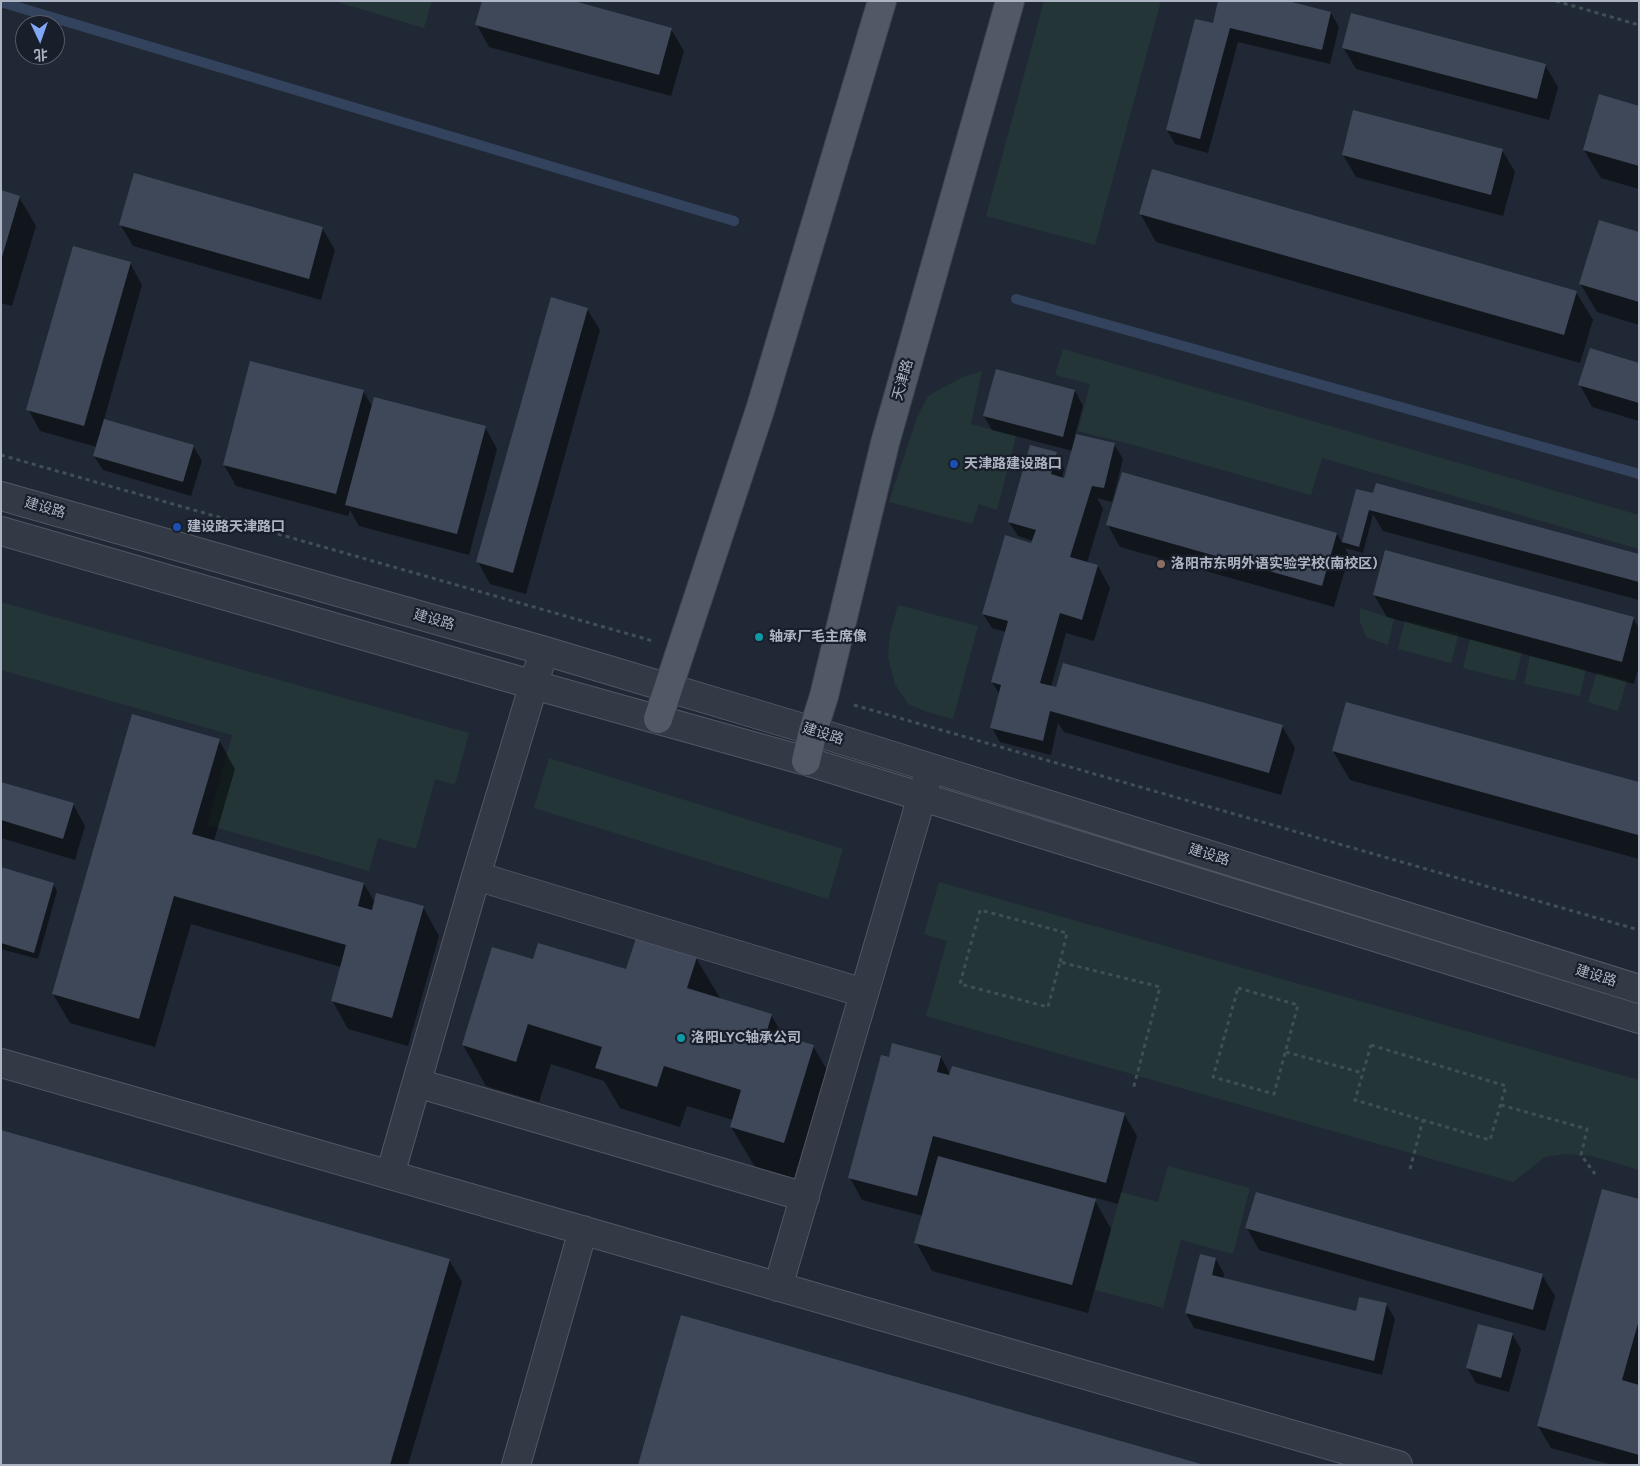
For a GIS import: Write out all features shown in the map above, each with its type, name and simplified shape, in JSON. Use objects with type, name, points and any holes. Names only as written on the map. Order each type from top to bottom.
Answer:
[{"type":"main road","points":[[658,719],[760,410],[882,1]]},
{"type":"main road","name":"天津路","points":[[806,761],[824,696],[885,443],[1010,1]]},
{"type":"street","name":"建设路","points":[[1,496],[544,651],[813,731],[1639,989]]},
{"type":"street","name":"建设路","points":[[1,531],[806,761],[1639,1019]]},
{"type":"street","points":[[390,1175],[476,876],[544,651]]},
{"type":"street","points":[[778,1287],[930,768]]},
{"type":"street","points":[[476,876],[864,993]]},
{"type":"street","points":[[1,1063],[1398,1465]]},
{"type":"street","points":[[417,1083],[804,1197]]},
{"type":"street","points":[[516,1465],[583,1230]]},
{"type":"path","points":[[1556,1],[1639,25]]},
{"type":"path","points":[[1,455],[682,650]]},
{"type":"path","points":[[824,696],[1639,930]]},
{"type":"path","points":[[980,910],[1067,933],[1060,962],[1048,1007],[960,984],[980,910]]},
{"type":"path","points":[[1060,962],[1160,987],[1133,1090]]},
{"type":"path","points":[[1238,988],[1298,1005],[1286,1052],[1274,1094],[1213,1077],[1238,988]]},
{"type":"path","points":[[1371,1045],[1506,1086],[1501,1105],[1490,1140],[1355,1100],[1371,1045]]},
{"type":"path","points":[[1286,1052],[1363,1073]]},
{"type":"path","points":[[1501,1105],[1587,1129],[1582,1155],[1595,1174]]},
{"type":"path","points":[[1410,1169],[1423,1120]]},
{"type":"shaded area","points":[[334,1],[432,1],[424,28]]},
{"type":"shaded area","points":[[1044,1],[1161,1],[1095,245],[986,216]]},
{"type":"shaded area","points":[[1063,349],[1639,515],[1639,549],[1322,458],[1311,495],[1078,431],[1090,384],[1055,375]]},
{"type":"shaded area","points":[[982,371],[971,424],[1016,436],[997,510],[979,504],[972,524],[889,502],[917,418],[928,396],[961,378]]},
{"type":"shaded area","points":[[1,602],[469,733],[455,785],[435,779],[416,849],[378,838],[369,871],[207,825],[232,735],[1,670]]},
{"type":"shaded area","points":[[898,605],[978,626],[953,719],[927,712],[908,704],[895,684],[888,658],[890,633]]},
{"type":"shaded area","points":[[1360,608],[1394,619],[1388,645],[1366,637],[1360,622]]},
{"type":"shaded area","points":[[1405,620],[1459,633],[1451,663],[1398,649]]},
{"type":"shaded area","points":[[1470,639],[1522,652],[1515,681],[1463,668]]},
{"type":"shaded area","points":[[1530,656],[1586,669],[1580,696],[1524,684]]},
{"type":"shaded area","points":[[1597,672],[1627,680],[1618,711],[1588,702]]},
{"type":"shaded area","points":[[549,758],[843,849],[828,899],[534,808]]},
{"type":"shaded area","points":[[939,882],[1639,1080],[1639,1170],[1592,1156],[1566,1154],[1545,1157],[1513,1182],[926,1016],[947,941],[924,934]]},
{"type":"shaded area","points":[[1168,1166],[1250,1188],[1233,1254],[1181,1240],[1163,1308],[1095,1290],[1121,1192],[1158,1202]]},
{"type":"building","points":[[482,1],[574,1],[672,28],[659,75],[475,25]]},
{"type":"building","points":[[1218,1],[1288,1],[1331,12],[1322,50],[1230,28],[1200,139],[1166,130],[1195,19],[1213,23]]},
{"type":"building","points":[[1351,13],[1546,64],[1537,99],[1342,48]]},
{"type":"building","points":[[1599,94],[1639,106],[1639,166],[1583,150]]},
{"type":"building","points":[[1353,110],[1503,149],[1491,195],[1342,155]]},
{"type":"building","points":[[1152,169],[1577,291],[1564,335],[1139,214]]},
{"type":"building","points":[[134,173],[323,227],[309,279],[119,225]]},
{"type":"building","points":[[1,190],[20,196],[2,257],[1,257]]},
{"type":"building","points":[[1599,220],[1639,232],[1639,302],[1579,284]]},
{"type":"building","points":[[73,246],[131,262],[84,426],[26,410]]},
{"type":"building","points":[[551,297],[588,308],[513,573],[476,562]]},
{"type":"building","points":[[1590,348],[1639,363],[1639,403],[1578,385]]},
{"type":"building","points":[[250,361],[364,390],[336,494],[223,465]]},
{"type":"building","points":[[996,369],[1075,390],[1063,437],[983,416]]},
{"type":"building","points":[[374,397],[486,426],[457,534],[345,505]]},
{"type":"building","points":[[104,419],[194,445],[183,482],[93,456]]},
{"type":"building","points":[[1076,434],[1115,443],[1104,488],[1092,486],[1070,557],[1098,565],[1082,620],[1060,613],[1040,683],[1056,687],[1063,663],[1283,725],[1269,773],[1050,711],[1043,741],[990,728],[1001,685],[991,682],[1008,621],[982,614],[1005,535],[1031,543],[1036,530],[1008,522],[1030,445],[1057,452],[1051,474],[1064,478]]},
{"type":"building","points":[[1122,472],[1337,533],[1322,586],[1106,525]]},
{"type":"building","points":[[1376,483],[1639,554],[1639,582],[1369,510],[1359,547],[1342,542],[1356,489],[1373,493]]},
{"type":"building","points":[[1385,550],[1634,617],[1622,662],[1373,595]]},
{"type":"building","points":[[1346,702],[1639,782],[1638,835],[1332,751]]},
{"type":"building","points":[[132,714],[220,739],[192,834],[364,883],[358,906],[372,910],[376,893],[424,906],[392,1018],[331,1001],[346,945],[174,896],[139,1019],[52,994]]},
{"type":"building","points":[[1,782],[74,803],[63,839],[1,820]]},
{"type":"building","points":[[1,867],[54,883],[34,953],[1,943]]},
{"type":"building","name":"洛阳LYC轴承公司","points":[[636,938],[697,957],[687,988],[772,1014],[767,1031],[814,1045],[784,1143],[730,1127],[741,1090],[664,1066],[657,1087],[595,1068],[602,1047],[528,1024],[516,1062],[462,1045],[492,947],[533,959],[538,943],[626,969]]},
{"type":"building","points":[[892,1043],[941,1056],[937,1072],[949,1075],[952,1066],[1125,1113],[1106,1183],[933,1136],[917,1196],[848,1178],[881,1055],[889,1057]]},
{"type":"building","points":[[1,1130],[450,1259],[390,1465],[1,1465]]},
{"type":"building","points":[[938,1156],[1096,1199],[1072,1285],[914,1243]]},
{"type":"building","points":[[1602,1189],[1639,1199],[1639,1320],[1622,1380],[1639,1385],[1639,1455],[1537,1426]]},
{"type":"building","points":[[1256,1192],[1543,1274],[1533,1310],[1245,1228]]},
{"type":"building","points":[[1200,1254],[1216,1258],[1212,1275],[1356,1311],[1359,1297],[1387,1303],[1374,1361],[1185,1313]]},
{"type":"building","points":[[681,1315],[1201,1464],[1201,1465],[638,1465]]},
{"type":"building","points":[[1478,1324],[1513,1333],[1501,1378],[1466,1368]]},
{"type":"waterway","points":[[1,2],[734,221]]},
{"type":"waterway","points":[[1016,299],[1639,474]]},
{"type":"place","name":"天津路建设路口","points":[[954,464]]},
{"type":"place","name":"建设路天津路口","points":[[177,527]]},
{"type":"place","name":"洛阳市东明外语实验学校(南校区)","points":[[1161,564]]},
{"type":"place","name":"轴承厂毛主席像","points":[[759,637]]},
{"type":"place","name":"洛阳LYC轴承公司","points":[[681,1038]]}]
